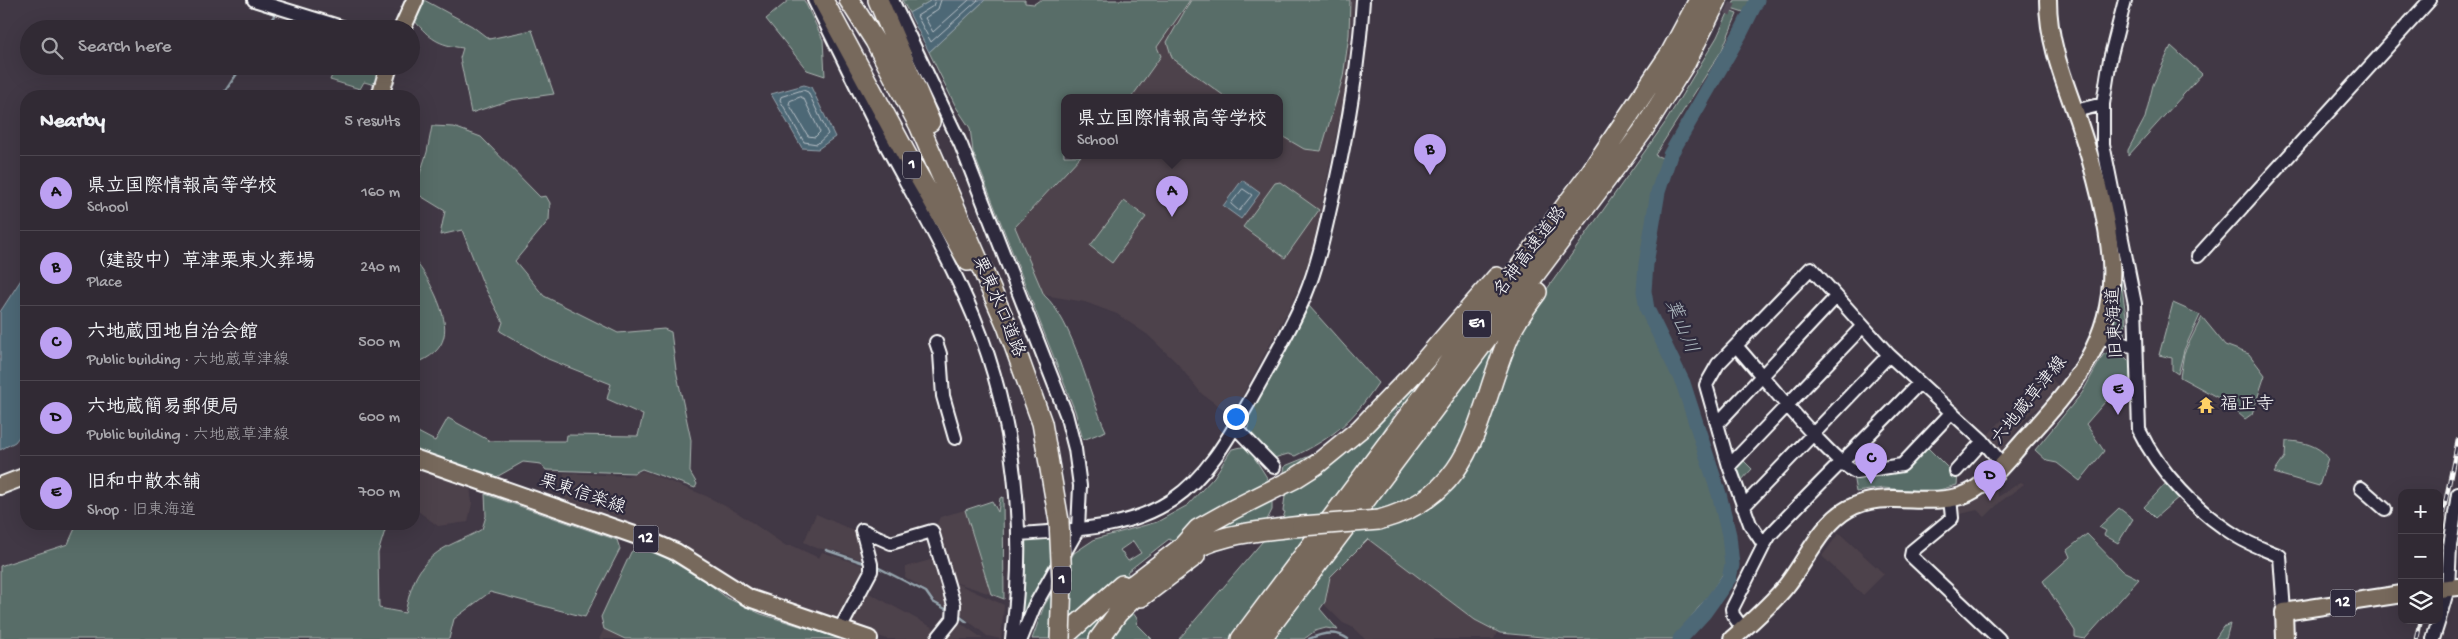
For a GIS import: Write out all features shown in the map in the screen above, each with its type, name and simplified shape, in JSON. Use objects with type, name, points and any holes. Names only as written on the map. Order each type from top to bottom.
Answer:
[{"type":"highway","name":"1","points":[[823,0],[909,159],[1007,326]]},
{"type":"highway","name":"栗東水口道路","points":[[849,0],[875,41],[919,125],[1007,326],[1042,423],[1060,520],[1061,639]]},
{"type":"highway","name":"1","points":[[878,0],[951,173],[1007,326]]},
{"type":"highway","name":"名神高速道路","points":[[1241,639],[1588,176],[1670,54],[1700,0]]},
{"type":"highway","name":"名神高速道路","points":[[1261,639],[1642,132],[1686,62],[1718,0]]},
{"type":"highway","points":[[1061,639],[1142,588],[1186,554],[1212,543],[1259,531],[1379,520],[1415,506],[1444,484],[1458,468],[1478,427],[1509,336],[1642,132]]},
{"type":"highway","points":[[1099,639],[1114,604],[1134,584],[1181,548],[1198,529],[1294,479],[1360,430],[1414,374],[1485,292],[1551,211],[1588,176]]},
{"type":"main road","points":[[406,20],[415,0]]},
{"type":"main road","name":"六地蔵草津線","points":[[1738,634],[1773,601],[1804,562],[1821,535],[1846,510],[1862,502],[1877,499],[1919,501],[1950,498],[1963,495],[1982,484],[2003,465],[2070,389],[2082,372],[2099,337],[2107,307],[2111,264],[2108,231],[2090,156],[2053,47],[2048,0]]},
{"type":"main road","points":[[382,90],[386,75]]},
{"type":"main road","name":"栗東信楽線","points":[[420,460],[646,539],[676,552],[749,598],[869,639]]},
{"type":"main road","points":[[0,486],[20,478]]},
{"type":"main road","name":"12","points":[[2284,612],[2398,595]]},
{"type":"main road","points":[[2284,612],[2286,639]]},
{"type":"street","points":[[254,0],[319,20]]},
{"type":"street","points":[[814,0],[974,316],[1003,408],[1014,480],[1018,534],[1018,579],[1012,639]]},
{"type":"street","points":[[892,0],[960,145],[1066,414],[1075,449],[1080,486],[1078,529],[1034,607],[1021,639]]},
{"type":"street","points":[[1018,534],[1078,529],[1131,520],[1172,500],[1194,483],[1213,461],[1235,427],[1291,325],[1316,266],[1345,143],[1356,74],[1363,0]]},
{"type":"street","name":"旧東海道","points":[[2125,0],[2110,59],[2103,104],[2104,153],[2130,269],[2135,304],[2135,347],[2140,430],[2146,443],[2165,471],[2202,508],[2238,537],[2280,556],[2284,612]]},
{"type":"street","points":[[2198,256],[2430,0]]},
{"type":"street","points":[[2075,111],[2103,104]]},
{"type":"street","points":[[1764,545],[1750,524],[1743,506],[1729,466],[1706,385],[1718,364],[1737,347],[1811,268],[1889,355],[1983,441],[2003,465]]},
{"type":"street","points":[[1717,424],[1836,297]]},
{"type":"street","points":[[1729,466],[1863,326]]},
{"type":"street","points":[[2099,337],[2135,347]]},
{"type":"street","points":[[936,342],[940,354],[943,396],[955,438]]},
{"type":"street","points":[[1737,347],[1814,434],[1841,462],[1856,472],[1902,464],[1952,412]]},
{"type":"street","points":[[1743,506],[1889,355]]},
{"type":"street","points":[[1738,634],[1732,609],[1770,535],[1831,469],[1841,462],[1919,383]]},
{"type":"street","points":[[1235,427],[1274,467]]},
{"type":"street","points":[[1956,471],[1983,441]]},
{"type":"street","points":[[2361,488],[2384,509]]},
{"type":"street","points":[[2443,606],[2448,588],[2450,546],[2458,494]]},
{"type":"street","points":[[1950,498],[1952,518],[1912,550],[1912,556],[1999,639]]},
{"type":"street","points":[[840,629],[871,571],[871,564],[862,530],[891,543],[932,531],[955,614],[937,639]]},
{"type":"street","points":[[2433,639],[2438,624]]},
{"type":"shaded area","points":[[1190,0],[1354,0],[1346,87],[1311,256],[1293,301],[1232,415],[1202,394],[1177,363],[1148,335],[1117,314],[1085,302],[1044,295],[1015,227],[1078,159],[1283,159],[1283,94],[1134,94],[1161,56],[1157,47]]},
{"type":"shaded area","points":[[2046,372],[2057,385],[2042,405],[2027,417],[2002,450],[1996,447],[1987,436]]},
{"type":"shaded area","points":[[420,469],[470,487],[472,503],[468,522],[438,526],[420,512]]},
{"type":"shaded area","points":[[643,471],[706,496],[738,513],[786,546],[793,546],[819,558],[822,552],[868,567],[842,619],[834,622],[760,596],[703,559],[682,548],[565,505],[564,473],[627,476]]},
{"type":"shaded area","points":[[2021,482],[2024,484],[2000,502],[1985,517],[1977,510],[1956,515],[1959,508],[1977,500],[1996,487],[1998,497]]},
{"type":"shaded area","points":[[965,510],[991,594],[951,581],[1004,605],[1001,639],[987,636],[959,613],[935,527],[940,517]]},
{"type":"shaded area","points":[[816,514],[859,533],[864,553],[862,560],[837,551],[816,548],[804,542]]},
{"type":"shaded area","points":[[1839,533],[1884,574],[1863,595],[1822,556]]},
{"type":"shaded area","points":[[1368,539],[1475,620],[1497,632],[1494,639],[1365,639],[1352,627],[1343,623],[1325,605],[1330,577]]},
{"type":"shaded area","points":[[937,558],[951,610],[935,601],[927,591],[905,577],[906,567]]},
{"type":"shaded area","points":[[869,593],[937,630],[932,639],[887,639],[855,628],[851,617],[864,594]]},
{"type":"shaded area","points":[[955,622],[965,626],[983,639],[943,639]]},
{"type":"shaded area","points":[[604,629],[625,639],[599,639]]},
{"type":"green space","points":[[424,0],[472,26],[489,39],[532,30],[554,94],[511,100],[471,113],[460,58],[463,48],[447,45],[435,40],[420,27],[420,20],[414,20]]},
{"type":"green space","points":[[789,0],[804,0],[823,40],[825,76],[807,70],[766,19]]},
{"type":"green space","points":[[902,0],[932,0],[909,13]]},
{"type":"green space","points":[[985,0],[1025,0],[1025,3],[1034,4],[1040,0],[1190,0],[1157,47],[1161,56],[1134,94],[1061,94],[1061,159],[1078,159],[1015,227],[1044,295],[1055,307],[1064,322],[1080,359],[1106,431],[1083,440],[1075,411],[973,152],[970,128],[956,107],[929,52]]},
{"type":"green space","points":[[1191,0],[1350,0],[1349,35],[1343,77],[1321,151],[1304,149],[1283,137],[1283,94],[1222,94],[1172,58],[1167,42]]},
{"type":"green space","points":[[1735,0],[1752,0],[1747,13],[1731,8]]},
{"type":"green space","points":[[1729,11],[1737,14],[1722,50],[1655,155],[1665,159],[1654,194],[1642,272],[1641,296],[1647,322],[1665,351],[1683,398],[1717,503],[1728,554],[1725,571],[1709,595],[1673,639],[1563,639],[1500,633],[1475,620],[1368,539],[1330,577],[1325,602],[1320,609],[1338,630],[1326,628],[1315,631],[1304,639],[1270,639],[1354,528],[1387,524],[1415,515],[1436,503],[1462,478],[1469,468],[1510,352],[1535,306],[1665,123],[1717,37]]},
{"type":"green space","points":[[2171,46],[2202,74],[2128,156],[2128,150],[2145,118],[2153,85]]},
{"type":"green space","points":[[332,75],[378,75],[375,85],[364,82],[360,89],[330,80]]},
{"type":"green space","points":[[432,126],[454,127],[481,137],[540,197],[546,196],[550,203],[549,220],[515,261],[544,296],[618,333],[664,329],[671,332],[676,370],[691,440],[690,472],[697,484],[695,488],[642,469],[634,473],[546,470],[541,464],[523,462],[493,479],[420,455],[420,433],[435,441],[448,418],[490,441],[566,441],[567,435],[638,436],[643,415],[607,399],[611,384],[548,359],[500,331],[503,322],[484,286],[462,230],[440,235],[445,211],[420,196],[420,174],[427,152]]},
{"type":"green space","points":[[1280,182],[1319,210],[1285,258],[1243,227],[1275,183]]},
{"type":"green space","points":[[1124,201],[1146,217],[1112,263],[1090,246]]},
{"type":"green space","points":[[420,267],[427,277],[441,308],[445,328],[444,337],[440,345],[426,359],[420,362]]},
{"type":"green space","points":[[2121,280],[2126,316],[2125,334],[2113,330]]},
{"type":"green space","points":[[2173,303],[2200,315],[2184,350],[2178,374],[2172,370],[2172,358],[2159,355]]},
{"type":"green space","points":[[1309,306],[1378,383],[1360,407],[1333,434],[1295,456],[1288,454],[1274,458],[1248,433],[1248,416]]},
{"type":"green space","points":[[2202,317],[2225,345],[2249,354],[2265,375],[2252,414],[2245,419],[2224,401],[2180,377],[2184,353]]},
{"type":"green space","points":[[1470,321],[1402,409],[1399,407],[1371,450],[1325,512],[1318,516],[1282,521],[1285,512],[1283,511],[1286,489],[1283,477],[1285,466],[1312,455],[1337,441]]},
{"type":"green space","points":[[1499,336],[1502,338],[1468,434],[1437,483],[1394,509],[1364,515]]},
{"type":"green space","points":[[2112,350],[2121,353],[2130,362],[2132,393],[2118,387],[2086,424],[2104,451],[2080,481],[2057,463],[2047,461],[2035,450],[2082,393],[2103,355]]},
{"type":"green space","points":[[2286,441],[2315,447],[2328,458],[2319,486],[2274,473],[2285,457]]},
{"type":"green space","points":[[1925,445],[1950,470],[1958,473],[1957,485],[1932,492],[1883,488],[1856,492],[1853,475],[1896,468]]},
{"type":"green space","points":[[1247,446],[1271,484],[1192,526],[1172,541],[1169,539],[1127,572],[1129,575],[1067,625],[1068,564],[1074,553],[1095,539],[1157,522],[1188,505],[1214,477],[1232,449]],"holes":[[[1133,541],[1141,553],[1128,561],[1120,550]]]},
{"type":"green space","points":[[1741,458],[1752,469],[1739,483],[1735,465]]},
{"type":"green space","points":[[2168,481],[2180,496],[2155,518],[2144,507]]},
{"type":"green space","points":[[485,494],[617,540],[620,549],[585,617],[490,592],[454,619],[449,639],[0,639],[0,566],[68,544],[74,530],[385,530],[378,553],[379,608],[405,613],[415,580],[426,563],[433,555],[482,529],[486,516]]},
{"type":"green space","points":[[1003,497],[1004,599],[991,594],[965,510],[992,501],[998,512],[1000,498]]},
{"type":"green space","points":[[1272,497],[1272,510],[1267,520],[1277,523],[1204,533]]},
{"type":"green space","points":[[2119,508],[2133,519],[2118,543],[2104,535],[2106,531],[2099,527]]},
{"type":"green space","points":[[1312,530],[1230,639],[1179,639],[1268,535]]},
{"type":"green space","points":[[2087,534],[2123,571],[2139,579],[2085,639],[2075,637],[2075,631],[2043,581],[2070,557],[2067,550]]},
{"type":"green space","points":[[1053,537],[1055,565],[1017,635],[1022,551],[1027,539]]},
{"type":"green space","points":[[640,546],[660,554],[709,584],[727,598],[761,614],[842,639],[625,639],[604,629],[601,617],[631,552]]},
{"type":"green space","points":[[1055,588],[1053,639],[1032,639],[1044,606]]},
{"type":"green space","points":[[1111,601],[1122,604],[1094,639],[1066,639]]},
{"type":"green space","points":[[1131,610],[1138,620],[1136,623],[1152,639],[1105,639]]},
{"type":"green space","points":[[2230,624],[2226,639],[2215,639],[2223,627]]},
{"type":"water","points":[[932,0],[985,0],[929,52],[909,13]]},
{"type":"water","points":[[804,85],[811,87],[835,137],[818,149],[802,148],[771,94]]},
{"type":"water","points":[[1242,180],[1260,193],[1241,219],[1223,206]]},
{"type":"water","points":[[20,281],[20,436],[15,442],[0,450],[0,312]]},
{"type":"waterway","name":"葉山川","points":[[1680,639],[1704,613],[1729,578],[1732,565],[1729,535],[1719,494],[1683,383],[1647,309],[1644,291],[1646,264],[1658,192],[1670,155],[1741,32],[1757,0]]},
{"type":"waterway","points":[[253,6],[275,14],[271,20]]},
{"type":"waterway","points":[[226,90],[236,75]]},
{"type":"waterway","points":[[826,550],[867,564]]},
{"type":"waterway","points":[[879,568],[926,592],[933,602],[949,611]]},
{"type":"waterway","points":[[959,616],[967,622]]},
{"type":"waterway","name":"葉山川","points":[[1309,639],[1329,633],[1339,634],[1348,639]]},
{"type":"tunnel","points":[[1711,0],[1733,10]]},
{"type":"railway","points":[[2443,513],[2458,440]]},
{"type":"railway","points":[[2417,639],[2420,624]]},
{"type":"place","name":"（建設中）草津栗東火葬場","points":[[1430,175]]},
{"type":"place","name":"県立国際情報高等学校","points":[[1172,217]]},
{"type":"place","name":"福正寺","points":[[2206,405]]},
{"type":"place","name":"旧和中散本舗","points":[[2118,415]]},
{"type":"place","name":"六地蔵団地自治会館","points":[[1871,484]]},
{"type":"place","name":"六地蔵簡易郵便局","points":[[1990,501]]}]
